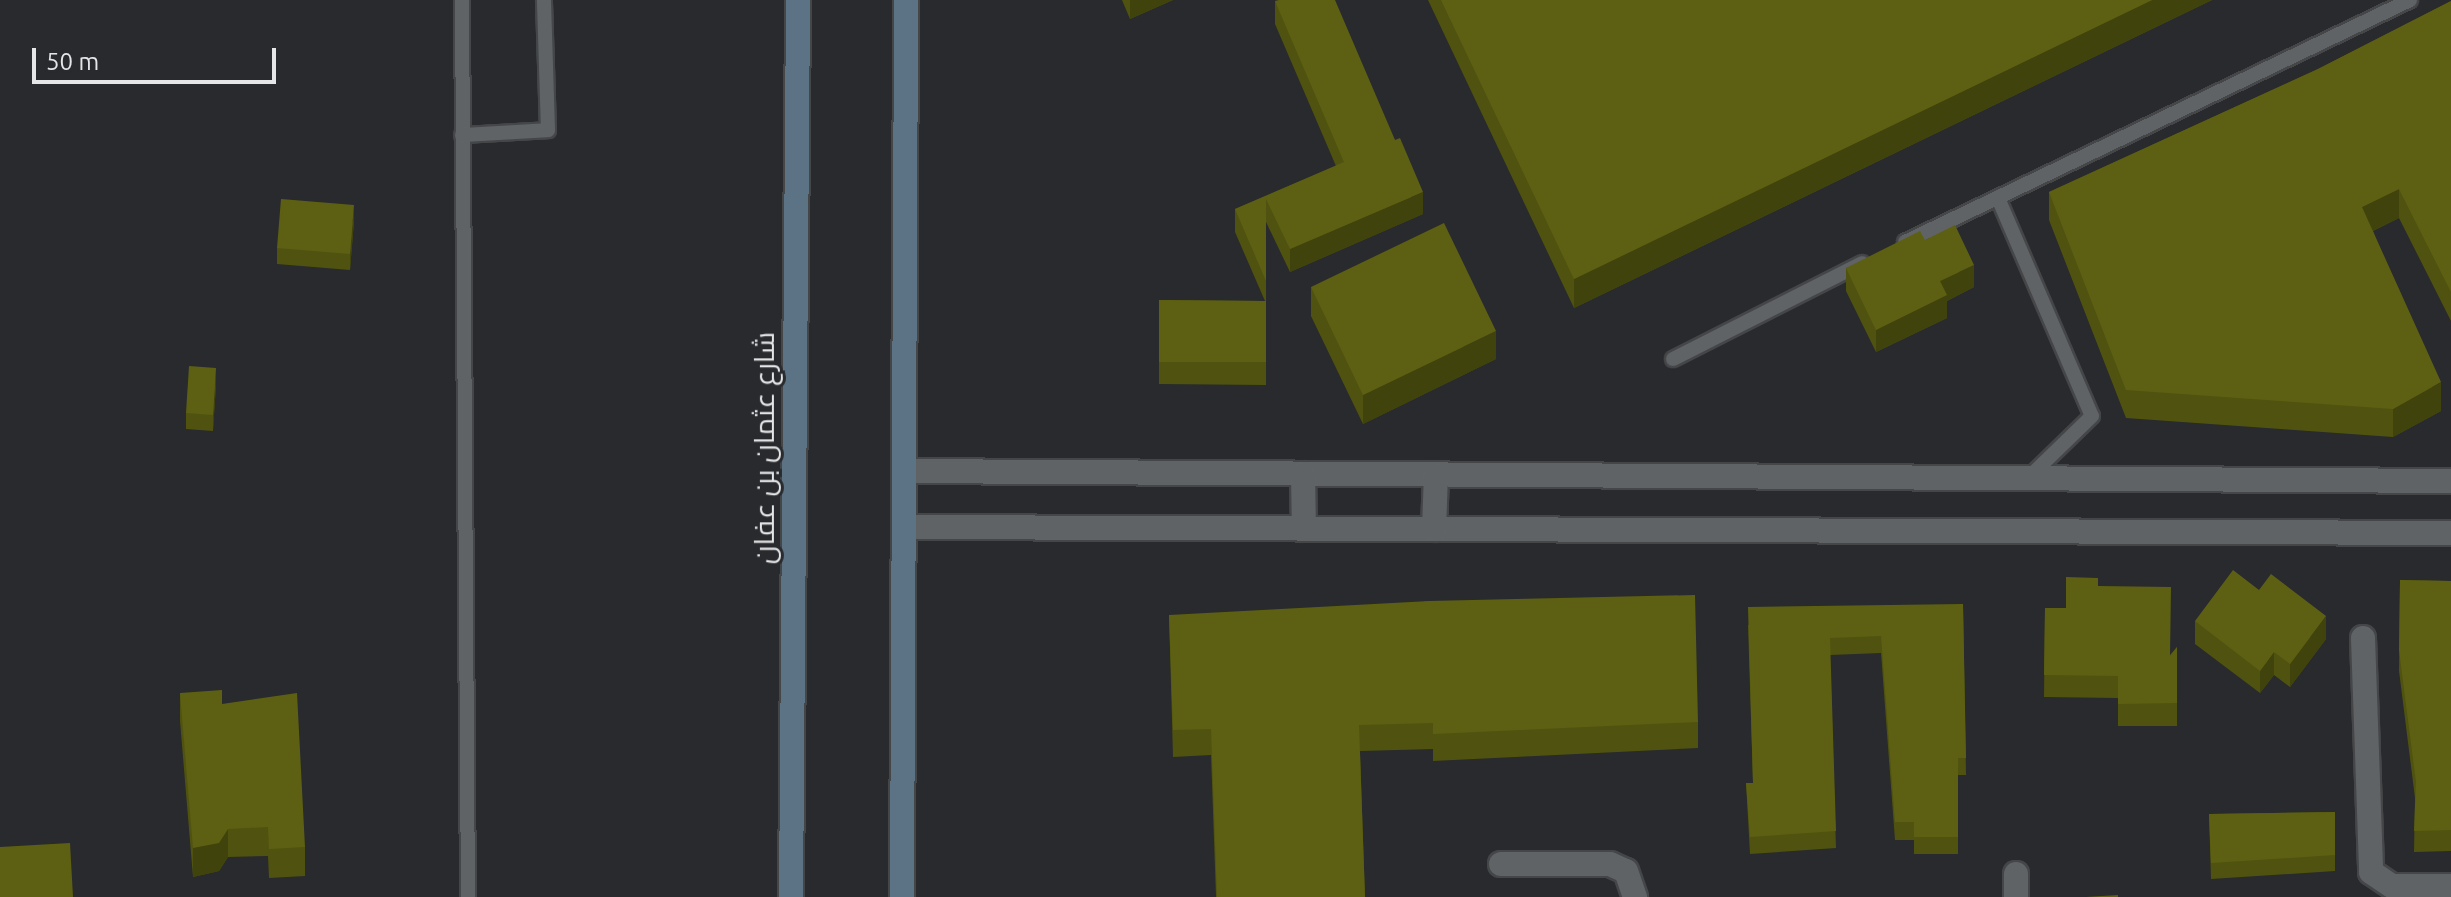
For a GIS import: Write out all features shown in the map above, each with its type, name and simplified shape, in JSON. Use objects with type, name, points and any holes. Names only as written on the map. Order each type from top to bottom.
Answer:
[{"type":"main road","name":"شارع عثمان بن عفان","points":[[791,897],[798,0]]},
{"type":"main road","points":[[902,897],[906,0]]},
{"type":"street","points":[[905,471],[2451,481]]},
{"type":"street","points":[[1303,474],[1304,529]]},
{"type":"street","points":[[1434,529],[1436,475]]},
{"type":"street","points":[[904,527],[2451,533]]},
{"type":"street","points":[[2363,638],[2371,872],[2392,886],[2451,886]]},
{"type":"street","points":[[1501,864],[1610,864],[1626,871],[1635,897]]},
{"type":"lane","points":[[462,0],[468,897]]},
{"type":"lane","points":[[462,135],[548,130],[544,0]]},
{"type":"lane","points":[[1673,359],[1998,198],[2410,0]]},
{"type":"lane","points":[[1998,198],[2092,416],[2028,478]]},
{"type":"building","points":[[1335,0],[1395,140],[1400,138],[1423,192],[1290,249],[1266,199],[1266,281],[1235,209],[1344,162],[1275,1]]},
{"type":"building","points":[[1441,0],[2152,0],[1574,279]]},
{"type":"building","points":[[2451,1],[2451,292],[2399,189],[2362,207],[2441,382],[2393,409],[2126,390],[2049,192],[2318,69]]},
{"type":"building","points":[[281,199],[354,205],[350,254],[277,248]]},
{"type":"building","points":[[1444,223],[1496,331],[1363,395],[1311,287]]},
{"type":"building","points":[[1955,225],[1974,265],[1940,281],[1947,295],[1876,330],[1846,268],[1920,231],[1925,240]]},
{"type":"building","points":[[1159,300],[1266,301],[1266,362],[1159,362]]},
{"type":"building","points":[[189,366],[216,368],[213,415],[186,413]]},
{"type":"building","points":[[2233,570],[2259,590],[2271,574],[2326,616],[2290,664],[2274,652],[2260,671],[2195,621]]},
{"type":"building","points":[[2066,577],[2098,578],[2098,586],[2171,587],[2170,656],[2177,647],[2177,703],[2118,704],[2118,676],[2044,675],[2045,608],[2066,608]]},
{"type":"building","points":[[2400,580],[2451,581],[2451,830],[2414,831],[2416,782],[2399,650]]},
{"type":"building","points":[[1695,595],[1698,722],[1433,734],[1433,723],[1359,725],[1365,897],[1217,897],[1211,729],[1173,730],[1169,615],[1429,601]]},
{"type":"building","points":[[1963,604],[1966,758],[1958,758],[1958,837],[1914,837],[1914,822],[1895,822],[1881,636],[1830,638],[1836,831],[1750,837],[1746,783],[1753,783],[1748,607]]},
{"type":"building","points":[[222,690],[222,704],[297,693],[305,847],[269,849],[268,827],[228,829],[219,843],[193,848],[180,693]]},
{"type":"building","points":[[2335,812],[2335,855],[2211,863],[2209,814]]},
{"type":"building","points":[[70,843],[73,897],[0,897],[0,847]]}]
